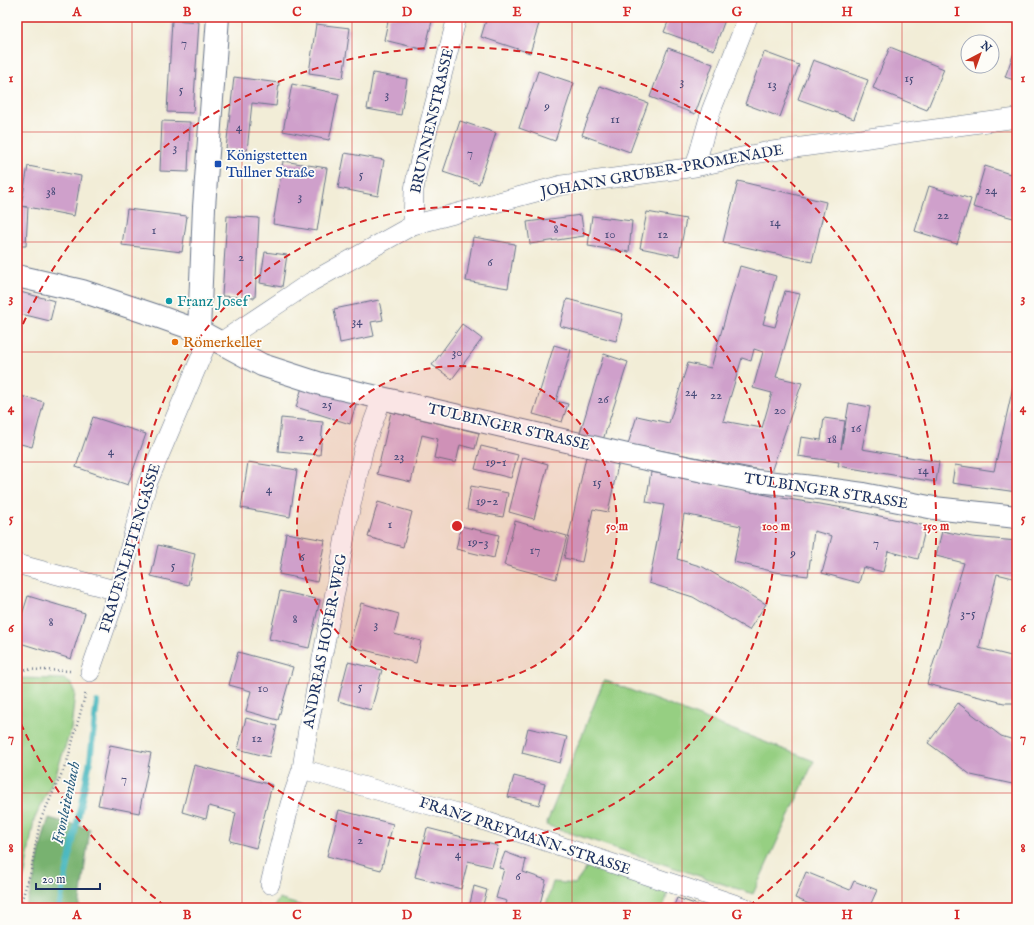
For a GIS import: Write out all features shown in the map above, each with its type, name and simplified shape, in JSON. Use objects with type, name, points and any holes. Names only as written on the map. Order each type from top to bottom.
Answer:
[{"type":"main road","points":[[210,336],[204,208],[218,17]]},
{"type":"main road","name":"TULBINGER STRASSE","points":[[17,276],[82,291],[210,336],[262,365],[321,384],[627,455],[747,480],[833,490],[934,508],[1017,516]]},
{"type":"street","name":"BRUNNENSTRASSE","points":[[413,225],[414,190],[417,172],[457,17]]},
{"type":"street","points":[[695,167],[711,111],[748,17]]},
{"type":"street","name":"JOHANN GRUBER-PROMENADE","points":[[210,336],[413,225],[562,185],[695,167],[765,152],[1017,118]]},
{"type":"street","name":"FRAUENLEITENGASSE","points":[[90,672],[118,591],[147,484],[210,336]]},
{"type":"street","name":"ANDREAS HOFER-WEG","points":[[270,884],[290,804],[302,769],[308,729],[348,519],[364,447],[382,398]]},
{"type":"street","points":[[17,564],[118,591]]},
{"type":"street","name":"FRANZ PREYMANN-STRASSE","points":[[302,769],[479,819],[746,908]]},
{"type":"path","points":[[17,669],[90,672],[73,744],[60,778],[40,821],[31,871],[19,908]]},
{"type":"green space","points":[[17,678],[64,679],[71,684],[75,693],[71,729],[56,774],[34,820],[25,873],[17,903]]},
{"type":"green space","points":[[604,680],[814,761],[753,894],[546,825]]},
{"type":"green space","points":[[49,818],[90,829],[79,908],[25,908]]},
{"type":"green space","points":[[589,865],[669,889],[663,908],[545,908],[553,882],[575,884]]},
{"type":"green space","points":[[279,899],[309,908],[273,908]]},
{"type":"building","points":[[389,17],[433,17],[425,50],[384,40]]},
{"type":"building","points":[[487,17],[541,17],[530,53],[481,37]]},
{"type":"building","points":[[670,17],[726,17],[714,50],[664,32]]},
{"type":"building","points":[[172,20],[199,22],[193,113],[167,112]]},
{"type":"building","points":[[316,24],[350,28],[343,78],[309,73]]},
{"type":"building","points":[[890,47],[944,69],[927,110],[873,88]]},
{"type":"building","points":[[1017,47],[1017,81],[1005,77]]},
{"type":"building","points":[[668,48],[713,64],[695,114],[650,97]]},
{"type":"building","points":[[764,52],[799,65],[780,117],[745,104]]},
{"type":"building","points":[[813,60],[868,80],[854,119],[798,99]]},
{"type":"building","points":[[538,71],[574,83],[555,141],[519,128]]},
{"type":"building","points":[[373,73],[407,79],[401,115],[367,109]]},
{"type":"building","points":[[234,77],[279,83],[276,106],[252,103],[247,151],[226,149]]},
{"type":"building","points":[[292,84],[339,94],[329,140],[283,131]]},
{"type":"building","points":[[600,86],[648,103],[630,152],[582,135]]},
{"type":"building","points":[[162,121],[190,122],[188,172],[160,171]]},
{"type":"building","points":[[460,121],[496,133],[479,184],[443,172]]},
{"type":"building","points":[[345,153],[384,160],[378,196],[338,188]]},
{"type":"building","points":[[283,161],[327,168],[317,231],[273,224]]},
{"type":"building","points":[[28,166],[81,176],[74,216],[28,207],[26,246],[17,246],[17,206],[27,207],[21,206]]},
{"type":"building","points":[[985,166],[1010,174],[1012,168],[1017,170],[1017,219],[973,207]]},
{"type":"building","points":[[738,181],[826,202],[812,262],[723,242]]},
{"type":"building","points":[[929,186],[971,199],[957,244],[915,231]]},
{"type":"building","points":[[127,209],[187,216],[182,252],[122,245]]},
{"type":"building","points":[[647,212],[686,219],[679,256],[640,248]]},
{"type":"building","points":[[581,215],[584,236],[530,244],[527,222]]},
{"type":"building","points":[[227,216],[259,218],[255,298],[222,296]]},
{"type":"building","points":[[592,216],[632,221],[629,252],[588,246]]},
{"type":"building","points":[[473,237],[515,244],[508,288],[466,281]]},
{"type":"building","points":[[265,252],[287,255],[282,287],[260,283]]},
{"type":"building","points":[[740,266],[776,276],[763,324],[775,327],[785,291],[800,294],[776,377],[802,383],[771,472],[628,444],[637,416],[669,423],[688,363],[711,368]],"holes":[[[754,349],[763,352],[753,388],[772,393],[762,428],[723,421],[742,358],[751,361]]]},
{"type":"building","points":[[20,292],[55,301],[50,321],[17,313]]},
{"type":"building","points":[[567,299],[623,314],[616,341],[560,326]]},
{"type":"building","points":[[379,300],[383,320],[371,322],[374,336],[340,343],[334,309]]},
{"type":"building","points":[[462,324],[482,339],[452,379],[432,365]]},
{"type":"building","points":[[554,345],[571,350],[556,401],[568,404],[562,422],[533,414]]},
{"type":"building","points":[[604,354],[628,362],[603,440],[579,436]]},
{"type":"building","points":[[1017,369],[1017,492],[952,483],[955,465],[994,471]]},
{"type":"building","points":[[303,384],[357,401],[350,424],[296,407]]},
{"type":"building","points":[[17,395],[44,402],[32,447],[17,443]]},
{"type":"building","points":[[849,403],[870,407],[862,449],[939,462],[936,482],[838,466],[839,462],[798,456],[801,437],[821,440],[824,418],[845,421],[841,449]]},
{"type":"building","points":[[391,412],[479,433],[475,449],[460,445],[456,463],[434,458],[438,439],[422,435],[411,482],[377,474]]},
{"type":"building","points":[[93,417],[146,434],[128,485],[76,467]]},
{"type":"building","points":[[281,418],[323,422],[320,455],[278,451]]},
{"type":"building","points":[[481,446],[518,455],[511,478],[475,469]]},
{"type":"building","points":[[587,452],[619,460],[608,512],[593,509],[582,562],[564,558]]},
{"type":"building","points":[[523,457],[548,464],[534,519],[509,512]]},
{"type":"building","points":[[248,462],[297,470],[290,517],[241,508]]},
{"type":"building","points":[[651,472],[782,498],[838,507],[926,526],[918,559],[888,551],[883,572],[863,567],[859,583],[822,573],[832,536],[814,531],[808,576],[775,572],[734,562],[741,526],[684,514],[677,559],[703,567],[766,604],[749,630],[693,597],[649,583],[664,505],[646,502]]},
{"type":"building","points":[[471,486],[508,493],[503,517],[467,510]]},
{"type":"building","points":[[378,502],[412,512],[403,547],[368,537]]},
{"type":"building","points":[[515,521],[567,536],[556,579],[504,565]]},
{"type":"building","points":[[461,526],[499,535],[494,558],[456,549]]},
{"type":"building","points":[[942,531],[972,537],[1017,541],[1017,579],[997,574],[979,648],[1015,657],[1017,653],[1017,703],[1004,703],[927,684],[964,563],[936,556]]},
{"type":"building","points":[[286,533],[325,540],[317,582],[279,574]]},
{"type":"building","points":[[158,545],[195,554],[188,585],[151,576]]},
{"type":"building","points":[[280,591],[320,600],[309,648],[269,639]]},
{"type":"building","points":[[28,596],[85,613],[71,659],[17,642],[17,631]]},
{"type":"building","points":[[361,603],[399,614],[394,634],[421,641],[416,663],[349,646]]},
{"type":"building","points":[[238,652],[293,667],[278,720],[246,711],[251,691],[229,685]]},
{"type":"building","points":[[348,662],[382,670],[371,710],[338,701]]},
{"type":"building","points":[[958,703],[1001,736],[1017,741],[1017,785],[971,775],[928,743]]},
{"type":"building","points":[[246,718],[277,726],[269,757],[238,749]]},
{"type":"building","points":[[528,728],[567,737],[560,763],[522,753]]},
{"type":"building","points":[[110,745],[151,753],[139,813],[98,805]]},
{"type":"building","points":[[194,765],[272,785],[256,848],[230,841],[236,813],[209,806],[206,819],[182,812]]},
{"type":"building","points":[[514,776],[545,784],[539,805],[508,797]]},
{"type":"building","points":[[339,810],[393,824],[381,870],[327,856]]},
{"type":"building","points":[[427,828],[498,846],[492,867],[468,861],[461,889],[415,877]]},
{"type":"building","points":[[505,852],[526,860],[523,872],[546,880],[539,908],[505,908],[507,901],[496,898],[504,869],[499,868]]},
{"type":"building","points":[[806,872],[850,890],[854,881],[877,890],[869,908],[819,908],[795,898]]},
{"type":"building","points":[[474,886],[487,890],[482,908],[469,908]]},
{"type":"building","points":[[677,898],[698,905],[697,908],[673,908]]},
{"type":"waterway","name":"Fronleitenbach","points":[[59,908],[90,761],[97,702]]},
{"type":"place","name":"Königstetten Tullner Straße","points":[[218,164]]},
{"type":"place","name":"Franz Josef","points":[[169,301]]},
{"type":"place","name":"Römerkeller","points":[[175,342]]}]
